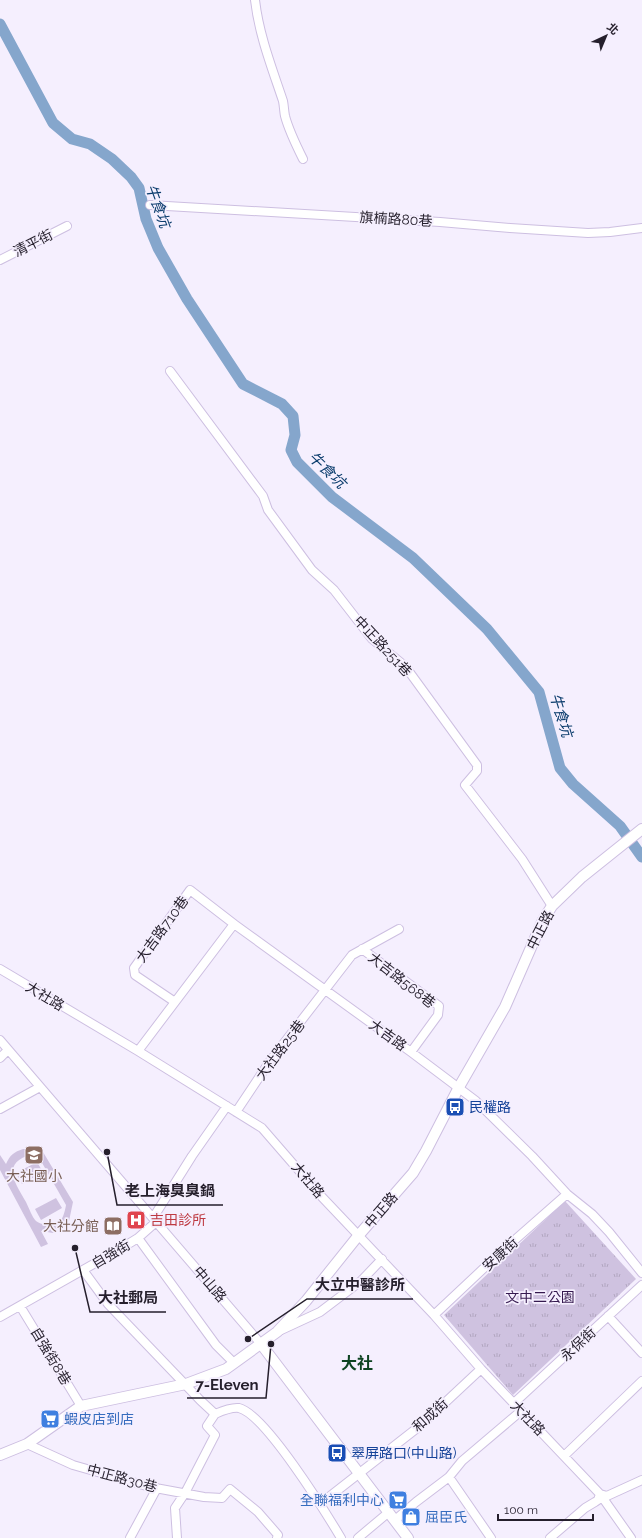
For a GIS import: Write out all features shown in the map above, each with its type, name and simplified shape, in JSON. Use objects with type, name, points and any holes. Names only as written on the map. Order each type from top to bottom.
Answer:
[{"type":"main road","name":"中正路","points":[[0,1456],[27,1444],[81,1406],[186,1384],[226,1369],[277,1332],[306,1301],[358,1236],[413,1173],[459,1087],[505,1007],[543,920],[552,906],[582,877],[639,832]]},
{"type":"main road","name":"中山路","points":[[261,1344],[408,1538]]},
{"type":"street","points":[[255,0],[257,18],[283,103],[285,115],[292,138],[303,159]]},
{"type":"street","name":"旗楠路80巷","points":[[150,205],[432,221],[588,233],[642,228]]},
{"type":"street","name":"清平街","points":[[0,260],[66,226]]},
{"type":"street","name":"中正路251巷","points":[[170,370],[263,496],[268,510],[312,570],[334,590],[372,639],[405,666],[477,766],[477,771],[465,785],[522,859],[552,906]]},
{"type":"street","name":"大吉路710巷","points":[[175,1002],[135,975],[134,968],[190,890],[234,924]]},
{"type":"street","points":[[138,1051],[234,924]]},
{"type":"street","name":"大吉路","points":[[234,924],[459,1087],[488,1112],[567,1194],[601,1223],[642,1273]]},
{"type":"street","name":"大社路25巷","points":[[236,1112],[270,1061],[352,955],[362,948],[399,929]]},
{"type":"street","name":"大吉路568巷","points":[[362,948],[439,1006],[438,1015],[411,1052]]},
{"type":"street","name":"大社路","points":[[0,969],[138,1051],[262,1128],[321,1196],[358,1236],[382,1259],[481,1369],[600,1494],[631,1538]]},
{"type":"street","name":"中山路","points":[[0,1040],[261,1344]]},
{"type":"street","points":[[0,1058],[8,1050]]},
{"type":"street","points":[[0,1109],[40,1087]]},
{"type":"street","name":"自強街","points":[[0,1317],[138,1238],[154,1220],[227,1106]]},
{"type":"street","name":"安康街","points":[[434,1315],[501,1252],[567,1194]]},
{"type":"street","points":[[138,1238],[216,1345],[234,1364]]},
{"type":"street","points":[[277,1332],[320,1312],[361,1281],[382,1259]]},
{"type":"street","points":[[83,1270],[108,1304],[215,1414]]},
{"type":"street","name":"永保街","points":[[514,1403],[642,1285]]},
{"type":"street","name":"自強街8巷","points":[[20,1306],[81,1406]]},
{"type":"street","points":[[608,1316],[642,1353]]},
{"type":"street","name":"和成街","points":[[320,1504],[360,1474],[421,1424],[481,1369]]},
{"type":"street","points":[[564,1456],[642,1381]]},
{"type":"street","points":[[177,1538],[175,1508],[185,1494],[215,1435],[207,1426],[215,1414],[225,1410],[239,1408],[250,1414],[293,1464],[341,1538]]},
{"type":"street","points":[[358,1538],[416,1502],[449,1477],[462,1461],[521,1411]]},
{"type":"street","name":"中正路30巷","points":[[27,1444],[73,1465],[157,1488],[204,1497],[222,1498],[230,1489],[258,1512],[278,1535],[277,1538]]},
{"type":"street","points":[[449,1477],[491,1538]]},
{"type":"street","points":[[550,1538],[585,1508],[598,1500],[600,1494],[607,1496],[642,1480]]},
{"type":"street","points":[[130,1538],[157,1488]]},
{"type":"green space","points":[[23,1149],[32,1149],[43,1152],[73,1202],[69,1221],[64,1227],[53,1233],[41,1231],[48,1244],[41,1247],[0,1170],[0,1155],[6,1164],[11,1156]],"holes":[[[27,1156],[41,1161],[66,1205],[60,1222],[54,1226],[45,1225],[36,1221],[13,1176],[13,1170],[19,1160]]]},
{"type":"green space","points":[[37,1162],[43,1172],[22,1184],[16,1173]]},
{"type":"green space","points":[[56,1198],[62,1208],[41,1220],[35,1209]]},
{"type":"green space","name":"文中二公園","points":[[565,1201],[636,1279],[513,1395],[444,1315]]},
{"type":"waterway","name":"牛食坑","points":[[0,24],[53,123],[72,139],[90,144],[112,159],[131,177],[139,188],[146,219],[158,248],[187,299],[243,384],[282,404],[293,416],[295,435],[291,450],[297,462],[332,497],[413,558],[487,629],[539,692],[560,768],[573,784],[620,826],[642,857]]},
{"type":"place","name":"民權路","points":[[455,1107]]},
{"type":"place","name":"老上海臭臭鍋","points":[[107,1152]]},
{"type":"place","name":"大社國小","points":[[34,1155]]},
{"type":"place","name":"吉田診所","points":[[136,1220]]},
{"type":"place","name":"大社分館","points":[[113,1226]]},
{"type":"place","name":"大社郵局","points":[[75,1248]]},
{"type":"place","name":"大立中醫診所","points":[[248,1339]]},
{"type":"place","name":"7-Eleven","points":[[271,1344]]},
{"type":"place","name":"蝦皮店到店","points":[[50,1419]]},
{"type":"place","name":"翠屏路口(中山路)","points":[[337,1453]]},
{"type":"place","name":"全聯福利中心","points":[[398,1500]]},
{"type":"place","name":"屈臣氏","points":[[411,1517]]},
{"type":"district","name":"大社","points":[[357,1363]]}]
